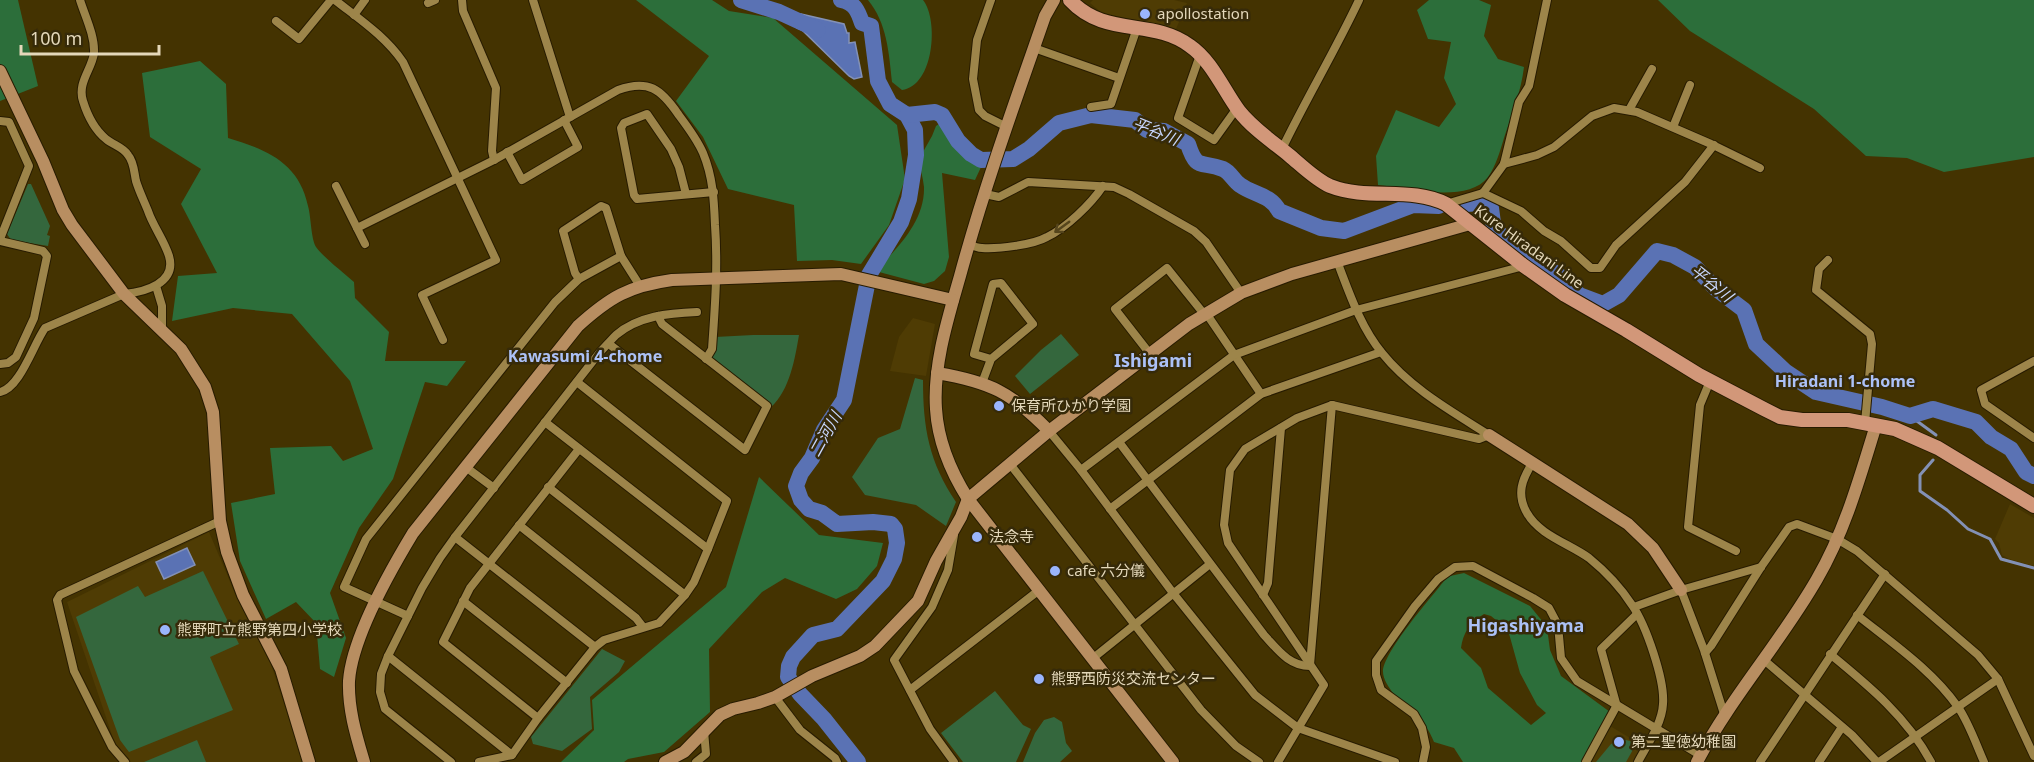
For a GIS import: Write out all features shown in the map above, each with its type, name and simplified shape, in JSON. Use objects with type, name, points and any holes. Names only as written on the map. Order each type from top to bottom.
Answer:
[{"type":"main road","name":"Kure Hiradani Line","points":[[1070,0],[1096,20],[1176,37],[1192,46],[1251,124],[1329,186],[1356,193],[1433,197],[1446,204],[1524,266],[1565,295],[1710,381],[1780,417],[1802,420],[1869,419],[1938,448],[2034,506]]},
{"type":"street","points":[[0,392],[14,384],[45,328],[124,294],[137,293],[156,286],[164,281],[168,271],[170,259],[149,214],[136,180],[132,160],[127,152],[107,141],[99,132],[81,98],[81,86],[94,51],[80,0]]},
{"type":"street","points":[[276,21],[299,39],[333,0],[380,35],[403,62],[496,260],[422,295],[443,340]]},
{"type":"street","points":[[354,15],[364,0]]},
{"type":"street","points":[[462,0],[463,11],[496,87],[492,151],[494,160]]},
{"type":"street","points":[[507,152],[522,180],[578,147],[567,119],[534,0]]},
{"type":"street","points":[[991,0],[977,40],[973,79],[979,110],[985,116],[1007,127]]},
{"type":"street","points":[[1282,150],[1303,105],[1341,38],[1359,0]]},
{"type":"street","points":[[1446,204],[1483,193],[1504,164],[1519,102],[1529,86],[1547,0]]},
{"type":"street","points":[[1050,1],[998,152],[953,300],[937,373],[936,410],[944,450],[955,478],[968,499],[1171,761]]},
{"type":"street","points":[[1091,107],[1111,104],[1137,28]]},
{"type":"street","points":[[1034,48],[1119,78]]},
{"type":"street","points":[[1200,55],[1178,118],[1214,140],[1237,108]]},
{"type":"street","points":[[1629,111],[1652,69]]},
{"type":"street","points":[[0,71],[43,161],[63,210],[89,250],[124,294],[181,349],[205,387],[213,412],[220,521],[227,552],[243,595],[281,669],[309,762]]},
{"type":"street","points":[[357,228],[494,160],[618,90],[631,85],[645,85],[658,90],[668,99],[702,150],[710,174],[714,192],[718,278],[712,349],[706,359]]},
{"type":"street","points":[[1673,127],[1690,85]]},
{"type":"street","points":[[1504,164],[1537,155],[1554,147],[1592,116],[1614,108],[1637,112],[1714,145],[1760,168]]},
{"type":"street","points":[[686,194],[679,167],[671,149],[647,114],[624,123],[621,128],[634,195],[637,199],[714,192]]},
{"type":"street","points":[[0,121],[9,122],[29,166],[0,240],[43,251],[47,256],[34,318],[16,357],[8,363],[0,364]]},
{"type":"street","points":[[1483,193],[1521,211],[1544,231],[1561,241],[1591,268],[1600,268],[1616,246],[1685,182],[1714,145]]},
{"type":"street","points":[[985,194],[999,197],[1028,182],[1114,187],[1194,231],[1206,242],[1241,293]]},
{"type":"street","points":[[336,186],[365,244]]},
{"type":"street","points":[[969,244],[981,248],[1036,241],[1048,237],[1071,220],[1096,196],[1102,186]]},
{"type":"street","points":[[579,279],[575,273],[563,231],[601,206],[606,208],[621,256],[640,286]]},
{"type":"street","points":[[665,762],[684,752],[720,715],[780,695],[812,676],[860,656],[875,646],[918,601],[968,499],[1049,432],[1205,313],[1241,293],[1292,273],[1470,224]]},
{"type":"street","points":[[408,616],[344,587],[366,540],[555,302],[579,279],[621,256]]},
{"type":"street","points":[[1423,762],[1426,747],[1422,728],[1414,714],[1381,690],[1376,675],[1376,661],[1415,606],[1438,579],[1455,567],[1473,567],[1549,608],[1558,625],[1561,658],[1577,681],[1656,729],[1699,759],[1813,586],[1851,505],[1869,419],[1867,396],[1872,344],[1870,334],[1816,290],[1819,269],[1828,260]]},
{"type":"street","points":[[1337,261],[1356,310],[1381,352],[1403,374],[1429,396],[1628,524],[1653,548],[1681,590],[1705,652],[1725,717]]},
{"type":"street","points":[[1081,470],[1234,355],[1356,310],[1524,266]]},
{"type":"street","points":[[1150,354],[1115,309],[1167,268],[1205,313],[1261,394]]},
{"type":"street","points":[[364,762],[353,726],[349,682],[351,665],[358,641],[397,559],[413,533],[578,326],[601,305],[640,286],[672,280],[819,274],[854,276],[953,300]]},
{"type":"street","points":[[982,383],[990,359],[1033,324],[1001,283],[993,284],[974,354],[990,359]]},
{"type":"street","points":[[156,286],[162,306],[162,330]]},
{"type":"street","points":[[451,762],[385,709],[380,692],[381,674],[408,616],[440,558],[455,537],[600,352],[617,334],[638,321],[672,313],[697,312]]},
{"type":"street","points":[[609,344],[745,450],[767,406],[662,324],[658,316]]},
{"type":"street","points":[[1110,509],[1261,394],[1381,352]]},
{"type":"street","points":[[2034,361],[1981,390],[1984,404],[2034,438]]},
{"type":"street","points":[[937,373],[968,378],[982,383],[1014,399],[1028,410],[1081,470],[1173,593],[1255,695],[1298,728],[1395,762]]},
{"type":"street","points":[[1710,381],[1700,405],[1688,527],[1736,551]]},
{"type":"street","points":[[479,762],[512,755],[538,718],[595,647],[604,640],[659,623],[694,582],[727,501],[577,382]]},
{"type":"street","points":[[1278,762],[1324,685],[1228,543],[1224,525],[1230,470],[1245,449],[1298,418],[1332,405],[1479,439],[1489,435]]},
{"type":"street","points":[[1310,666],[1332,405]]},
{"type":"street","points":[[545,422],[708,549]]},
{"type":"street","points":[[1263,595],[1268,583],[1281,428]]},
{"type":"street","points":[[1119,442],[1264,635],[1284,656],[1298,666],[1310,666]]},
{"type":"street","points":[[538,718],[443,642],[470,588],[579,449]]},
{"type":"street","points":[[1533,462],[1521,483],[1521,496],[1527,513],[1538,527],[1589,559],[1616,584],[1635,610],[1654,657],[1663,686],[1664,706],[1656,729],[1638,762]]},
{"type":"street","points":[[1010,464],[1215,727],[1259,762]]},
{"type":"street","points":[[466,468],[494,488]]},
{"type":"street","points":[[548,488],[685,595]]},
{"type":"street","points":[[125,762],[112,747],[74,671],[57,600],[60,594],[220,521]]},
{"type":"street","points":[[1705,652],[1789,528],[1797,524],[1837,539],[1857,551],[1978,656],[1998,679],[2034,756]]},
{"type":"street","points":[[519,525],[636,618],[643,627]]},
{"type":"street","points":[[954,762],[930,729],[894,660],[932,607],[948,570],[955,529]]},
{"type":"street","points":[[455,537],[595,647]]},
{"type":"street","points":[[1092,659],[1210,564]]},
{"type":"street","points":[[1586,762],[1616,704],[1601,649],[1635,610],[1681,590],[1761,567]]},
{"type":"street","points":[[1760,762],[1885,574]]},
{"type":"street","points":[[910,690],[1038,591]]},
{"type":"street","points":[[463,601],[567,682]]},
{"type":"street","points":[[1857,615],[1940,685],[1958,707],[1984,762]]},
{"type":"street","points":[[1830,654],[1898,714],[1916,736],[1931,762]]},
{"type":"street","points":[[388,656],[512,755]]},
{"type":"street","points":[[1764,660],[1842,727],[1878,762],[1998,679]]},
{"type":"street","points":[[780,695],[800,730],[837,762]]},
{"type":"street","points":[[1819,762],[1842,727]]},
{"type":"street","points":[[2024,733],[2031,730],[2034,732]]},
{"type":"street","points":[[696,762],[706,754],[704,731]]},
{"type":"shaded area","name":"apollostation","points":[[1093,0],[1174,0],[1187,3],[1176,29],[1102,13],[1090,3]]},
{"type":"shaded area","points":[[913,318],[935,324],[926,376],[890,371],[899,337]]},
{"type":"shaded area","points":[[2010,504],[2034,518],[2034,566],[2002,555],[1999,543],[1995,539]]},
{"type":"shaded area","name":"熊野町立熊野第四小学校","points":[[209,532],[237,598],[269,658],[303,762],[131,762],[115,744],[67,602]]},
{"type":"shaded area","name":"第二聖徳幼稚園","points":[[1610,726],[1642,745],[1633,762],[1590,762]]},
{"type":"green space","points":[[0,0],[18,0],[38,86],[0,101]]},
{"type":"green space","points":[[636,0],[712,0],[729,11],[773,18],[897,125],[905,179],[889,225],[861,264],[832,260],[797,261],[794,205],[728,189],[703,137],[676,101],[709,56]]},
{"type":"green space","points":[[868,0],[923,0],[928,9],[932,36],[930,51],[927,65],[913,86],[902,90],[892,82],[883,28]]},
{"type":"green space","points":[[1429,0],[1479,0],[1491,5],[1484,36],[1498,59],[1524,67],[1516,103],[1493,168],[1488,177],[1479,185],[1466,190],[1436,192],[1378,185],[1376,156],[1396,110],[1439,127],[1456,104],[1444,78],[1451,42],[1428,39],[1417,10]]},
{"type":"green space","points":[[1658,0],[2034,0],[2034,157],[1944,172],[1907,158],[1866,156],[1814,109],[1690,31]]},
{"type":"green space","points":[[200,61],[226,84],[228,138],[267,153],[288,168],[297,178],[308,206],[316,247],[354,282],[355,298],[389,332],[385,361],[466,361],[447,386],[425,382],[393,479],[359,528],[330,593],[346,638],[334,677],[320,669],[316,623],[296,602],[266,619],[240,561],[231,503],[275,494],[270,448],[331,446],[343,461],[373,449],[350,381],[292,314],[233,308],[172,321],[178,276],[217,273],[181,204],[201,169],[150,137],[142,73]]},
{"type":"green space","points":[[939,124],[949,135],[955,147],[982,165],[975,180],[942,173],[949,257],[945,271],[934,281],[924,284],[879,272],[878,268],[902,242],[920,211],[924,187],[919,159]]},
{"type":"green space","points":[[28,184],[31,184],[50,226],[47,235],[50,236],[48,246],[11,240],[7,234]]},
{"type":"green space","points":[[1061,334],[1079,355],[1030,394],[1015,376]]},
{"type":"green space","points":[[799,335],[787,383],[771,407],[708,358],[715,337]]},
{"type":"green space","points":[[915,378],[923,380],[924,414],[929,444],[939,473],[956,502],[946,526],[916,505],[865,495],[852,477],[878,438],[900,429]]},
{"type":"green space","points":[[759,477],[819,535],[883,543],[877,566],[857,589],[836,599],[785,578],[762,592],[709,649],[710,712],[664,752],[628,759],[624,762],[561,762],[594,730],[592,700],[726,587]]},
{"type":"green space","points":[[203,571],[239,644],[210,657],[233,710],[129,752],[120,740],[76,617],[138,586],[145,597]]},
{"type":"green space","points":[[1464,573],[1530,606],[1543,622],[1550,650],[1561,676],[1610,712],[1582,762],[1463,762],[1454,748],[1434,742],[1426,727],[1390,689],[1383,672],[1385,663],[1419,612],[1450,576]],"holes":[[[1484,614],[1491,616],[1508,630],[1520,673],[1537,705],[1546,713],[1531,725],[1488,688],[1481,668],[1461,648],[1463,637],[1471,624]]]},
{"type":"green space","points":[[602,649],[625,661],[619,672],[590,697],[592,729],[562,751],[533,744],[531,737]]},
{"type":"green space","points":[[995,691],[1023,725],[1031,729],[1016,762],[963,762],[941,733]]},
{"type":"green space","points":[[1054,717],[1062,722],[1066,743],[1072,751],[1060,762],[1023,762],[1035,733],[1044,720]]},
{"type":"green space","points":[[1622,739],[1630,741],[1635,746],[1626,762],[1596,762],[1611,744]]},
{"type":"green space","points":[[197,740],[206,762],[144,762]]},
{"type":"water","points":[[801,14],[844,24],[849,33],[849,43],[855,42],[862,77],[854,79],[849,76],[802,30],[797,28]]},
{"type":"water","points":[[187,548],[195,565],[164,579],[156,562]]},
{"type":"waterway","points":[[741,0],[779,12],[818,30]]},
{"type":"waterway","name":"二河川","points":[[841,0],[850,3],[862,23],[871,26],[878,81],[890,104],[907,115],[915,130],[916,155],[909,199],[901,222],[869,275],[844,400],[824,430],[796,486],[801,500],[809,509],[822,513],[837,524],[873,522],[891,524],[895,529],[897,543],[894,559],[883,581],[837,629],[813,635],[793,657],[789,666],[788,677],[800,694],[824,719],[858,762]]},
{"type":"waterway","name":"平谷川","points":[[907,115],[935,112],[942,115],[958,141],[981,160],[1013,159],[1029,149],[1059,123],[1091,115],[1135,120],[1147,130],[1164,131],[1188,144],[1197,162],[1225,170],[1240,185],[1267,198],[1279,211],[1321,228],[1344,231],[1413,205],[1439,206]]},
{"type":"waterway","name":"平谷川","points":[[1465,204],[1484,203],[1491,208],[1494,230],[1565,280],[1579,295],[1603,304],[1619,295],[1657,251],[1673,255],[1695,267],[1715,288],[1744,310],[1756,344],[1786,372],[1816,392],[1910,416],[1933,409],[1976,422],[1991,437],[2011,449],[2026,472],[2034,476]]},
{"type":"waterway","name":"平谷川","points":[[1910,416],[1936,435]]},
{"type":"waterway","name":"平谷川","points":[[1933,460],[1920,475],[1920,491],[1947,510],[1968,529],[1990,539],[2001,559],[2034,568]]},
{"type":"place","name":"apollostation","points":[[1145,14]]},
{"type":"place","name":"保育所ひかり学園","points":[[999,406]]},
{"type":"place","name":"法念寺","points":[[977,537]]},
{"type":"place","name":"cafe 六分儀","points":[[1055,571]]},
{"type":"place","name":"熊野町立熊野第四小学校","points":[[165,630]]},
{"type":"place","name":"熊野西防災交流センター","points":[[1039,679]]},
{"type":"place","name":"第二聖徳幼稚園","points":[[1619,742]]},
{"type":"district","name":"Kawasumi 4-chome","points":[[585,356]]},
{"type":"district","name":"Ishigami","points":[[1153,361]]},
{"type":"district","name":"Hiradani 1-chome","points":[[1845,381]]},
{"type":"district","name":"Higashiyama","points":[[1526,626]]}]
